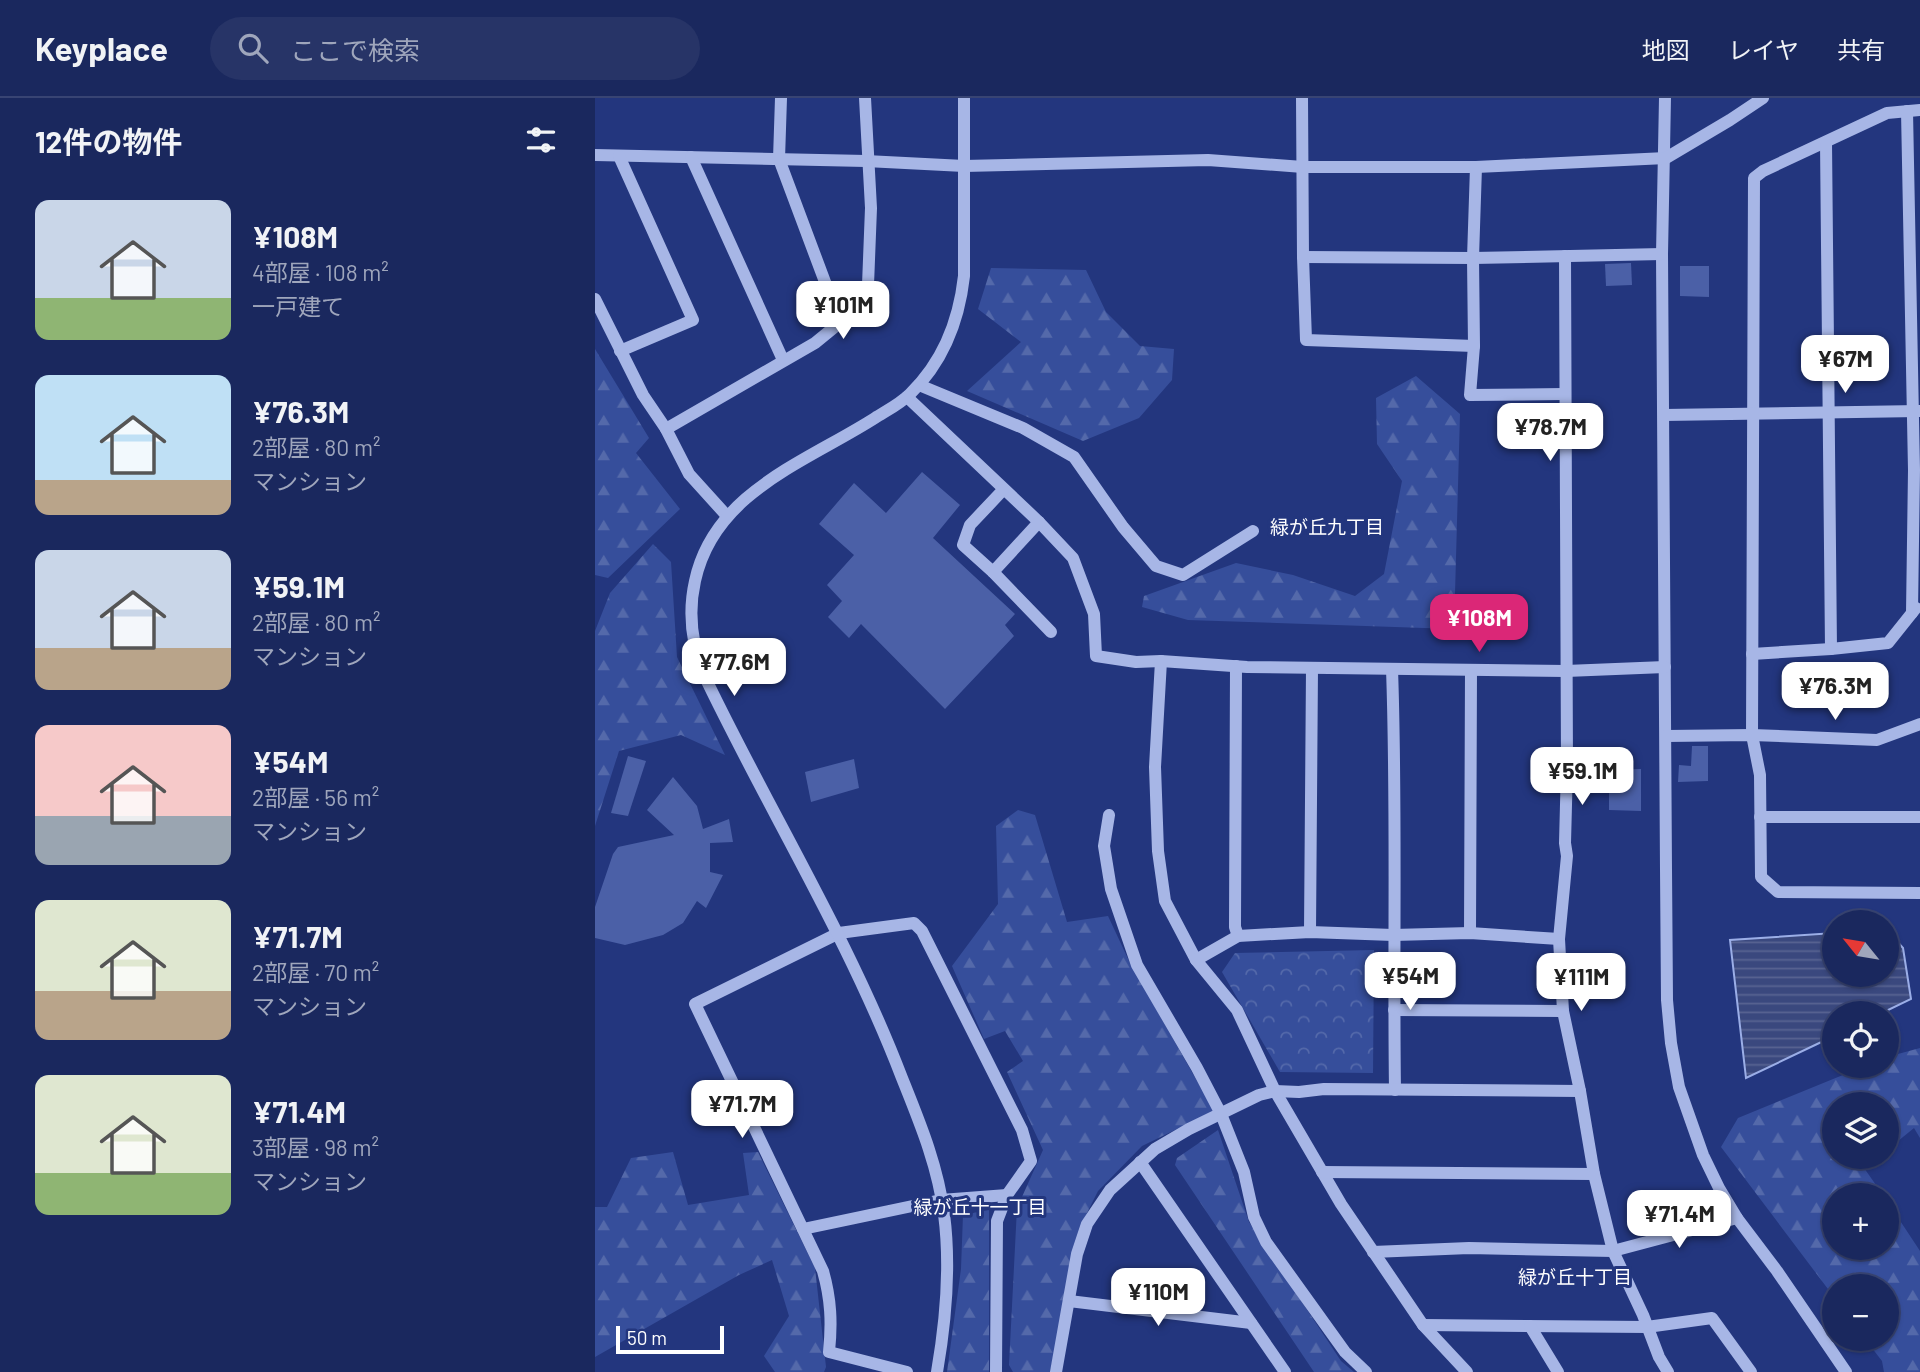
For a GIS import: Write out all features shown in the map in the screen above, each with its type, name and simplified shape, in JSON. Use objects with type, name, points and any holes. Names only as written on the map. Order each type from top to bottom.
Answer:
[{"type":"street","points":[[781,98],[779,159],[840,322]]},
{"type":"street","points":[[666,429],[815,342],[848,316],[868,285],[870,208],[865,98]]},
{"type":"street","points":[[937,1372],[948,1293],[947,1240],[933,1161],[881,1022],[839,933],[749,768],[698,660],[691,607],[694,584],[704,553],[727,516],[766,482],[907,397],[929,373],[951,335],[961,304],[964,276],[964,98]]},
{"type":"street","points":[[1303,98],[1306,340],[1474,346]]},
{"type":"street","points":[[1665,98],[1663,254],[1667,1000],[1671,1043],[1679,1087],[1693,1130],[1719,1188],[1737,1218],[1846,1372]]},
{"type":"street","points":[[595,155],[964,166],[1208,160],[1303,167],[1476,167],[1665,158],[1763,98]]},
{"type":"street","points":[[1752,654],[1888,643],[1916,608],[1913,111],[1887,114],[1753,177],[1753,414],[1752,654],[1752,735],[1760,775],[1761,877],[1778,892],[1920,893]]},
{"type":"street","points":[[1826,142],[1831,649]]},
{"type":"street","points":[[619,156],[693,320],[620,351]]},
{"type":"street","points":[[691,157],[783,360]]},
{"type":"street","points":[[1476,167],[1474,346],[1470,395],[1564,394]]},
{"type":"street","points":[[1303,257],[1473,258],[1663,254]]},
{"type":"street","points":[[1565,256],[1567,856],[1559,939],[1563,1011],[1594,1174],[1613,1251],[1668,1372]]},
{"type":"street","points":[[595,299],[643,395],[666,429],[689,474],[727,516]]},
{"type":"street","points":[[919,385],[1023,428],[1074,457],[1123,527],[1156,566],[1184,575],[1253,531]]},
{"type":"street","points":[[907,397],[1039,522],[1073,558],[1094,614],[1096,656],[1136,662],[1312,668],[1566,671],[1665,667]]},
{"type":"street","points":[[1664,415],[1916,411]]},
{"type":"street","points":[[1003,490],[969,525],[963,545],[1051,632]]},
{"type":"street","points":[[993,572],[1039,522]]},
{"type":"street","points":[[1161,661],[1155,767],[1158,851],[1165,901],[1196,960],[1237,1010],[1275,1091],[1373,1252],[1423,1325],[1467,1372]]},
{"type":"street","points":[[1236,666],[1235,927],[1238,936]]},
{"type":"street","points":[[1311,932],[1312,668]]},
{"type":"street","points":[[1392,669],[1395,777],[1395,1090]]},
{"type":"street","points":[[1470,933],[1471,670]]},
{"type":"street","points":[[1666,736],[1752,735],[1877,740],[1920,724]]},
{"type":"street","points":[[1109,816],[1104,846],[1111,889],[1137,965],[1198,1068],[1221,1114],[1244,1172],[1254,1217],[1266,1242],[1345,1352],[1366,1372]]},
{"type":"street","points":[[1760,817],[1920,817]]},
{"type":"street","points":[[907,1372],[829,1352],[832,1320],[830,1296],[823,1271],[695,1004],[839,933],[914,923],[922,931],[1022,1130],[1031,1161],[1007,1195],[997,1221],[996,1372]]},
{"type":"street","points":[[1196,960],[1238,936],[1311,932],[1393,935],[1470,933],[1559,939]]},
{"type":"street","points":[[1394,1010],[1563,1011]]},
{"type":"street","points":[[1056,1372],[1077,1254],[1087,1224],[1110,1190],[1140,1162],[1155,1149],[1189,1129],[1259,1095],[1275,1091],[1580,1091]]},
{"type":"street","points":[[1140,1162],[1285,1372]]},
{"type":"street","points":[[1322,1172],[1594,1174]]},
{"type":"street","points":[[803,1229],[941,1200],[1007,1195]]},
{"type":"street","points":[[1373,1252],[1469,1248],[1613,1251],[1737,1218]]},
{"type":"street","points":[[1069,1301],[1251,1322]]},
{"type":"street","points":[[1423,1325],[1647,1327],[1712,1318],[1751,1372]]},
{"type":"street","points":[[1530,1326],[1559,1372]]},
{"type":"green space","points":[[991,268],[1086,270],[1106,312],[1140,346],[1174,349],[1172,380],[1139,418],[1083,441],[967,391],[1021,342],[978,309]]},
{"type":"green space","points":[[595,349],[649,438],[636,453],[680,509],[608,578],[595,575]]},
{"type":"green space","points":[[1416,376],[1460,414],[1454,629],[1188,620],[1142,607],[1144,596],[1236,563],[1293,575],[1355,596],[1384,574],[1402,481],[1377,444],[1376,398]]},
{"type":"green space","points":[[653,544],[671,562],[677,657],[725,755],[681,735],[619,751],[595,826],[595,631],[610,593]]},
{"type":"green space","points":[[1018,810],[1035,815],[1067,922],[1108,916],[1130,963],[1214,1111],[1142,1146],[1098,1191],[1081,1225],[1050,1372],[1013,1372],[1009,1365],[1017,1208],[1043,1150],[1007,1072],[1023,1061],[1005,1031],[984,1039],[952,966],[998,904],[996,826]]},
{"type":"green space","points":[[1374,950],[1373,1073],[1280,1072],[1222,972],[1235,953]]},
{"type":"green space","points":[[1920,1048],[1920,1138],[1914,1128],[1899,1140],[1899,1092],[1822,1092],[1822,1169],[1865,1169],[1875,1183],[1822,1183],[1822,1260],[1899,1260],[1899,1219],[1920,1251],[1920,1372],[1884,1372],[1882,1361],[1874,1351],[1899,1351],[1899,1274],[1822,1274],[1822,1281],[1721,1147],[1738,1118],[1836,1078],[1899,1078],[1899,1054]]},
{"type":"green space","points":[[1218,1130],[1249,1222],[1341,1361],[1354,1372],[1314,1372],[1175,1165],[1177,1158]]},
{"type":"green space","points":[[673,1152],[688,1205],[749,1195],[743,1153],[758,1152],[815,1268],[826,1367],[824,1372],[775,1372],[764,1356],[789,1316],[772,1260],[739,1275],[595,1357],[595,1207],[607,1207],[631,1158]]},
{"type":"green space","points":[[989,1210],[989,1372],[947,1372],[961,1269],[963,1215]]},
{"type":"shaded area","points":[[1822,934],[1822,987],[1899,987],[1899,944],[1903,948],[1911,999],[1899,1005],[1899,1001],[1822,1001],[1822,1042],[1746,1078],[1730,940]]},
{"type":"building","points":[[1631,263],[1632,285],[1606,286],[1605,264]]},
{"type":"building","points":[[1680,266],[1709,266],[1709,297],[1680,296]]},
{"type":"building","points":[[922,472],[960,505],[933,538],[1015,614],[1005,625],[1014,636],[945,709],[861,624],[849,638],[828,617],[842,601],[827,585],[854,555],[819,524],[854,483],[886,513]]},
{"type":"building","points":[[1692,746],[1708,746],[1708,781],[1678,782],[1679,765],[1691,766]]},
{"type":"building","points":[[628,756],[646,761],[628,816],[611,813]]},
{"type":"building","points":[[854,759],[859,788],[811,802],[805,772]]},
{"type":"building","points":[[1641,769],[1641,811],[1609,810],[1609,770]]},
{"type":"building","points":[[673,777],[697,806],[703,829],[729,819],[733,842],[710,843],[710,872],[723,875],[706,908],[697,901],[683,923],[663,935],[625,945],[595,938],[595,907],[613,854],[618,847],[674,835],[647,810]]},
{"type":"district","name":"緑が丘九丁目","points":[[1327,527]]},
{"type":"district","name":"緑が丘十一丁目","points":[[980,1207]]},
{"type":"district","name":"緑が丘十丁目","points":[[1575,1277]]}]
